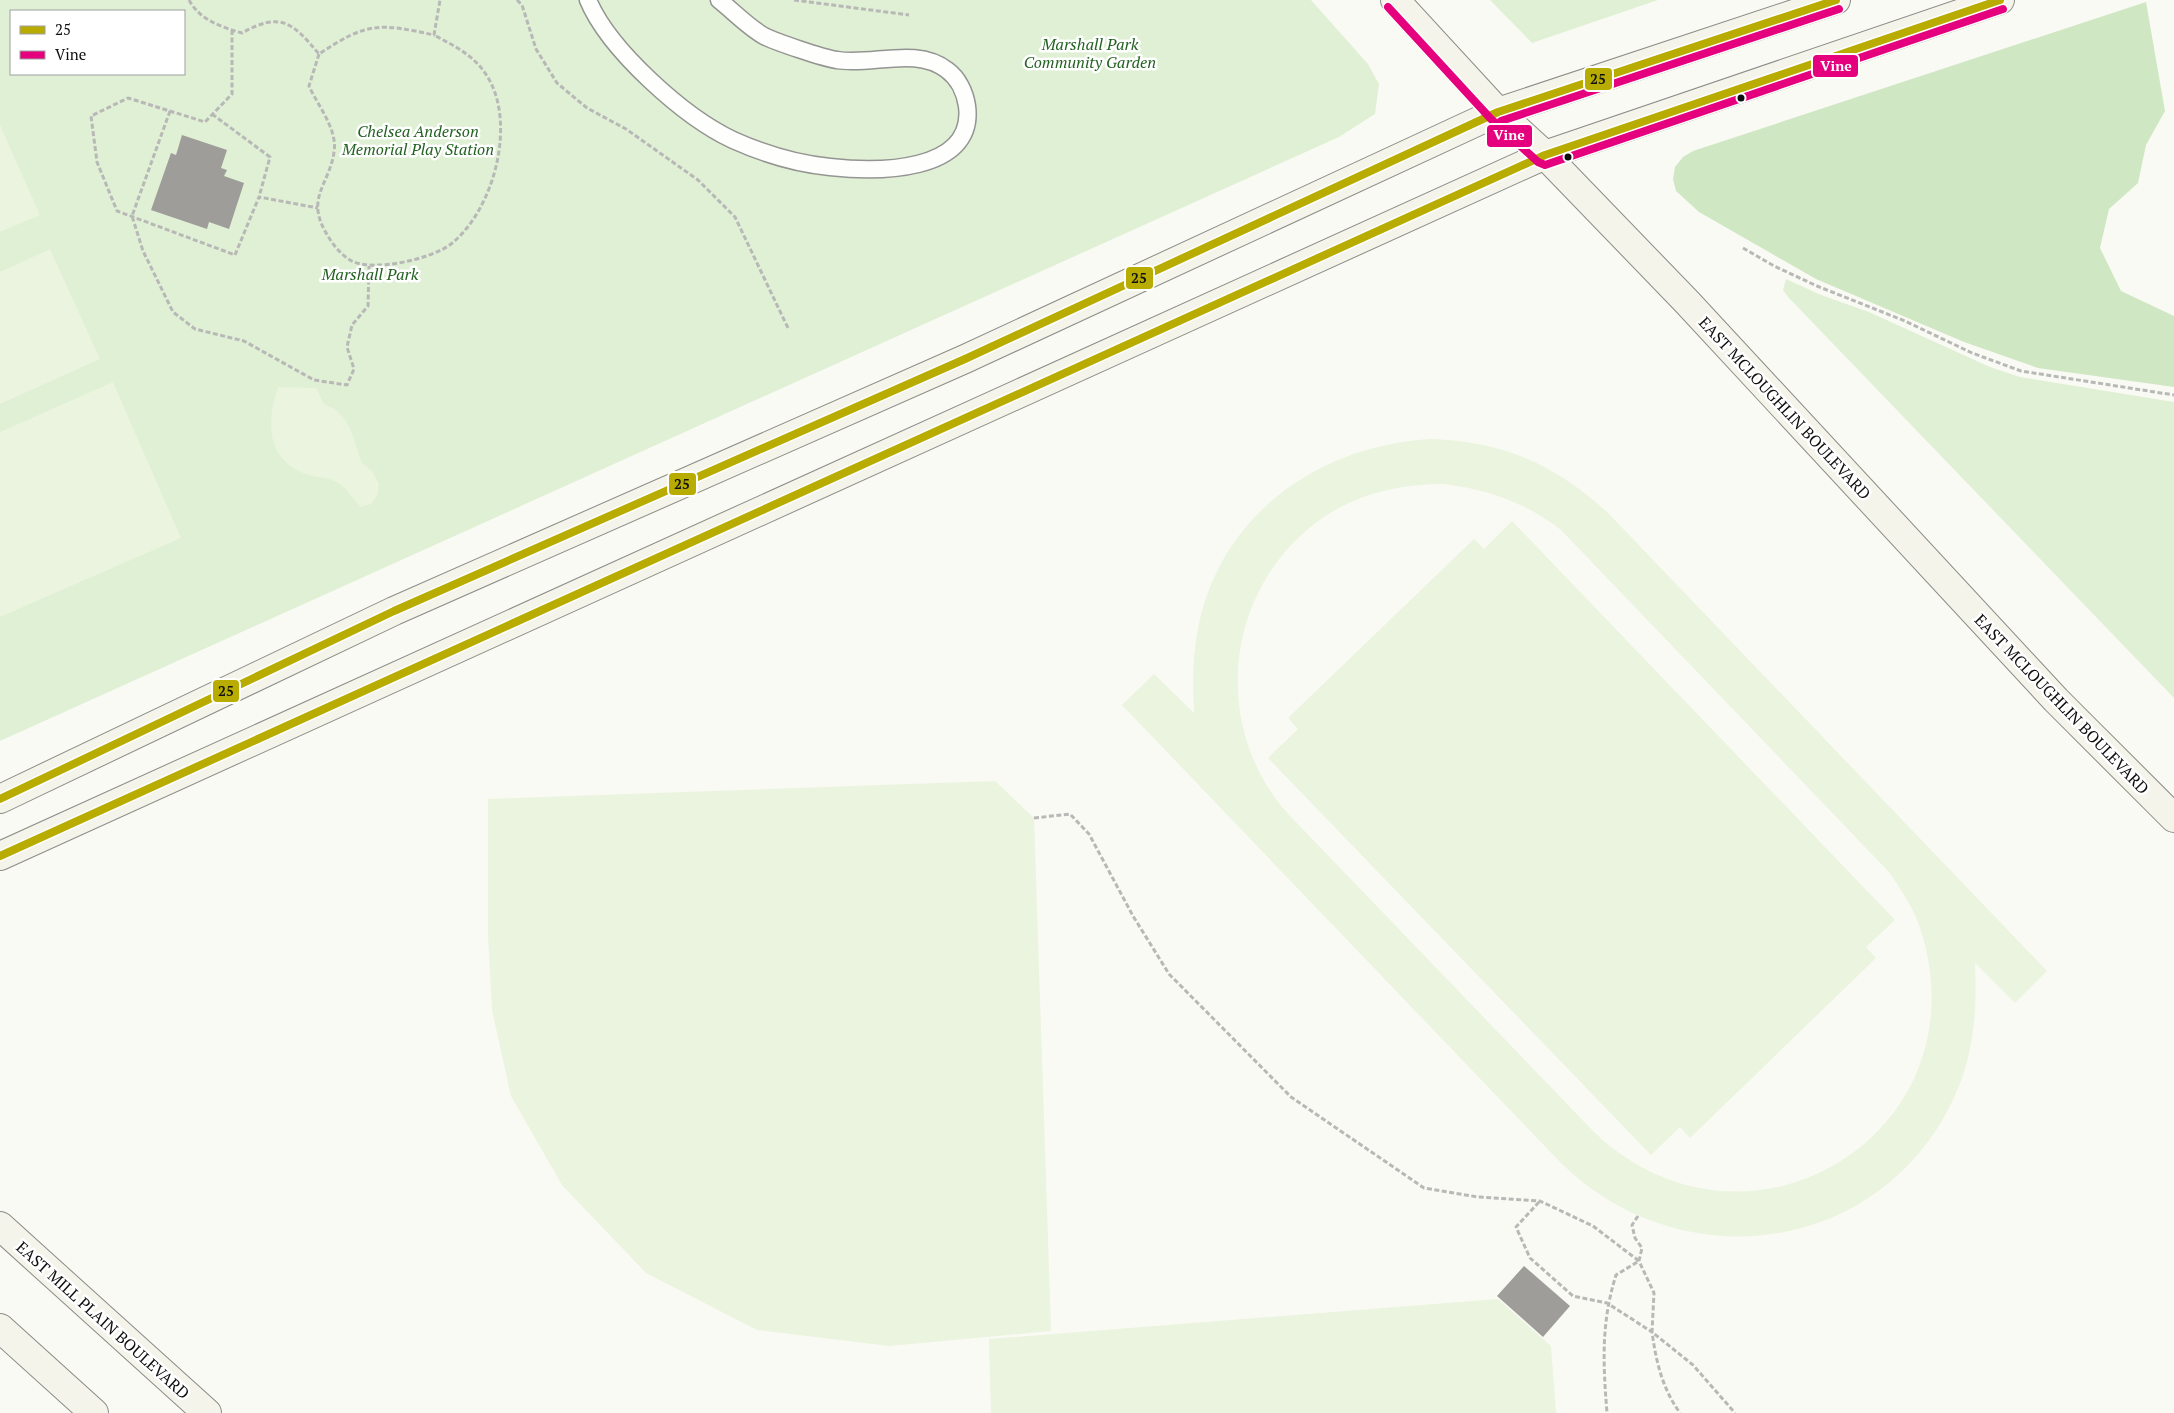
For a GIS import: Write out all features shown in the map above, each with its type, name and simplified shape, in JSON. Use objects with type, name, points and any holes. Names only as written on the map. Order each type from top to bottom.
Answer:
[{"type":"street","name":"EAST MCLOUGHLIN BOULEVARD","points":[[1394,0],[1498,112],[1545,155],[1687,302],[2056,700],[2174,818]]},
{"type":"street","points":[[0,799],[394,612],[965,359],[1498,112],[1836,0]]},
{"type":"street","points":[[0,856],[1545,155],[2000,0]]},
{"type":"street","name":"EAST MILL PLAIN BOULEVARD","points":[[0,1226],[207,1413]]},
{"type":"street","points":[[0,1328],[94,1413]]},
{"type":"lane","points":[[588,0],[594,14],[621,49],[652,81],[689,113],[733,140],[782,157],[829,168],[871,168],[928,162],[944,156],[956,144],[964,130],[968,113],[966,97],[959,82],[947,70],[932,62],[916,59],[838,60],[764,36],[718,0]]},
{"type":"path","points":[[189,0],[205,18],[242,33],[257,25],[272,21],[287,24],[302,32],[319,54]]},
{"type":"path","points":[[434,35],[440,0]]},
{"type":"path","points":[[518,0],[522,5],[536,49],[557,83],[587,108],[626,128],[698,180],[735,217],[788,328]]},
{"type":"path","points":[[794,0],[909,15]]},
{"type":"path","points":[[375,26],[401,28],[434,35],[468,54],[486,74],[497,95],[502,120],[492,179],[482,205],[468,227],[450,245],[428,256],[390,264],[369,266],[351,260],[338,250],[324,230],[318,208],[319,191],[334,152],[333,133],[309,86],[319,54],[354,32],[375,26]]},
{"type":"path","points":[[212,114],[270,157],[258,197],[235,255],[117,210],[97,162],[91,116],[128,98],[205,122],[212,114],[232,94],[232,30]]},
{"type":"path","points":[[170,111],[132,216],[143,251],[173,312],[195,329],[244,341],[314,380],[347,385],[354,369],[347,348],[352,325],[368,306],[369,266]]},
{"type":"path","points":[[258,197],[318,208]]},
{"type":"path","points":[[1743,248],[1774,266],[1817,286],[1905,321],[1972,353],[2021,371],[2174,395]]},
{"type":"path","points":[[1034,818],[1070,814],[1089,834],[1133,916],[1169,974],[1291,1097],[1424,1188],[1478,1197],[1540,1201],[1593,1226],[1639,1261],[1654,1293],[1652,1332],[1657,1364],[1670,1398],[1680,1413]]},
{"type":"path","points":[[1540,1201],[1516,1227],[1530,1258],[1573,1296],[1607,1304],[1652,1332],[1693,1365],[1735,1413]]},
{"type":"path","points":[[1608,1413],[1603,1358],[1607,1304],[1616,1275],[1639,1261],[1642,1248],[1632,1225],[1638,1216]]},
{"type":"green space","name":"Marshall Park","points":[[0,0],[1311,0],[1368,64],[1379,84],[1375,114],[1339,137],[0,741]]},
{"type":"green space","points":[[1490,0],[1658,0],[1532,43]]},
{"type":"green space","points":[[2146,2],[2165,111],[2146,145],[2138,183],[2109,209],[2100,248],[2121,291],[2174,316],[2174,387],[2038,368],[1964,342],[1816,279],[1699,212],[1676,191],[1673,179],[1675,167],[1683,157],[1693,151]]},
{"type":"green space","points":[[0,125],[40,215],[0,232]]},
{"type":"green space","points":[[50,249],[100,359],[0,404],[0,272]]},
{"type":"green space","points":[[1786,279],[1821,295],[1869,312],[1990,367],[2020,377],[2174,402],[2174,698],[1788,297],[1783,290]]},
{"type":"green space","points":[[113,382],[181,538],[0,617],[0,432]]},
{"type":"green space","points":[[278,387],[316,388],[324,404],[335,409],[344,418],[350,428],[362,463],[372,471],[379,484],[377,496],[371,504],[361,507],[340,484],[332,480],[303,473],[291,466],[282,457],[275,447],[271,424],[274,400]]},
{"type":"green space","points":[[1432,439],[1458,441],[1505,451],[1548,469],[1588,496],[1608,513],[2047,971],[2015,1003],[1975,963],[1975,999],[1972,1034],[1965,1068],[1952,1102],[1919,1154],[1876,1193],[1826,1220],[1772,1234],[1717,1235],[1661,1224],[1608,1200],[1560,1162],[1122,705],[1154,674],[1194,713],[1195,644],[1208,592],[1226,555],[1250,522],[1279,495],[1312,472],[1350,456],[1390,444]],"holes":[[[1444,484],[1506,499],[1534,512],[1561,530],[1889,872],[1907,900],[1921,931],[1932,1004],[1918,1069],[1886,1123],[1838,1163],[1781,1186],[1718,1191],[1654,1173],[1593,1131],[1291,817],[1266,783],[1248,746],[1239,707],[1238,666],[1245,627],[1260,589],[1283,555],[1313,525],[1343,506],[1375,493],[1409,486]]]},
{"type":"green space","points":[[1512,521],[1895,920],[1866,947],[1876,958],[1690,1138],[1680,1127],[1651,1155],[1268,758],[1298,729],[1288,718],[1474,539],[1484,549]]},
{"type":"green space","points":[[995,781],[1034,818],[1051,1331],[889,1346],[757,1330],[646,1273],[562,1185],[511,1096],[492,1010],[488,935],[488,799]]},
{"type":"green space","points":[[1498,1299],[1551,1346],[1556,1413],[991,1413],[989,1339]]},
{"type":"building","points":[[182,135],[227,150],[221,168],[227,170],[224,176],[244,183],[229,229],[209,222],[207,229],[151,210],[171,153],[176,155]]},
{"type":"building","points":[[1524,1266],[1570,1306],[1543,1337],[1497,1296]]},
{"type":"transit line","name":"25","points":[[0,799],[394,611],[965,359],[1498,112],[1836,0]]},
{"type":"transit line","name":"25","points":[[0,856],[1545,155],[2000,0]]},
{"type":"transit line","name":"Vine","points":[[1388,7],[1491,119],[1538,162],[1545,165],[2003,9]]},
{"type":"transit line","name":"Vine","points":[[1501,121],[1839,9]]},
{"type":"park label","name":"Marshall Park Community Garden","points":[[1090,53]]},
{"type":"park label","name":"Chelsea Anderson Memorial Play Station","points":[[418,140]]}]
